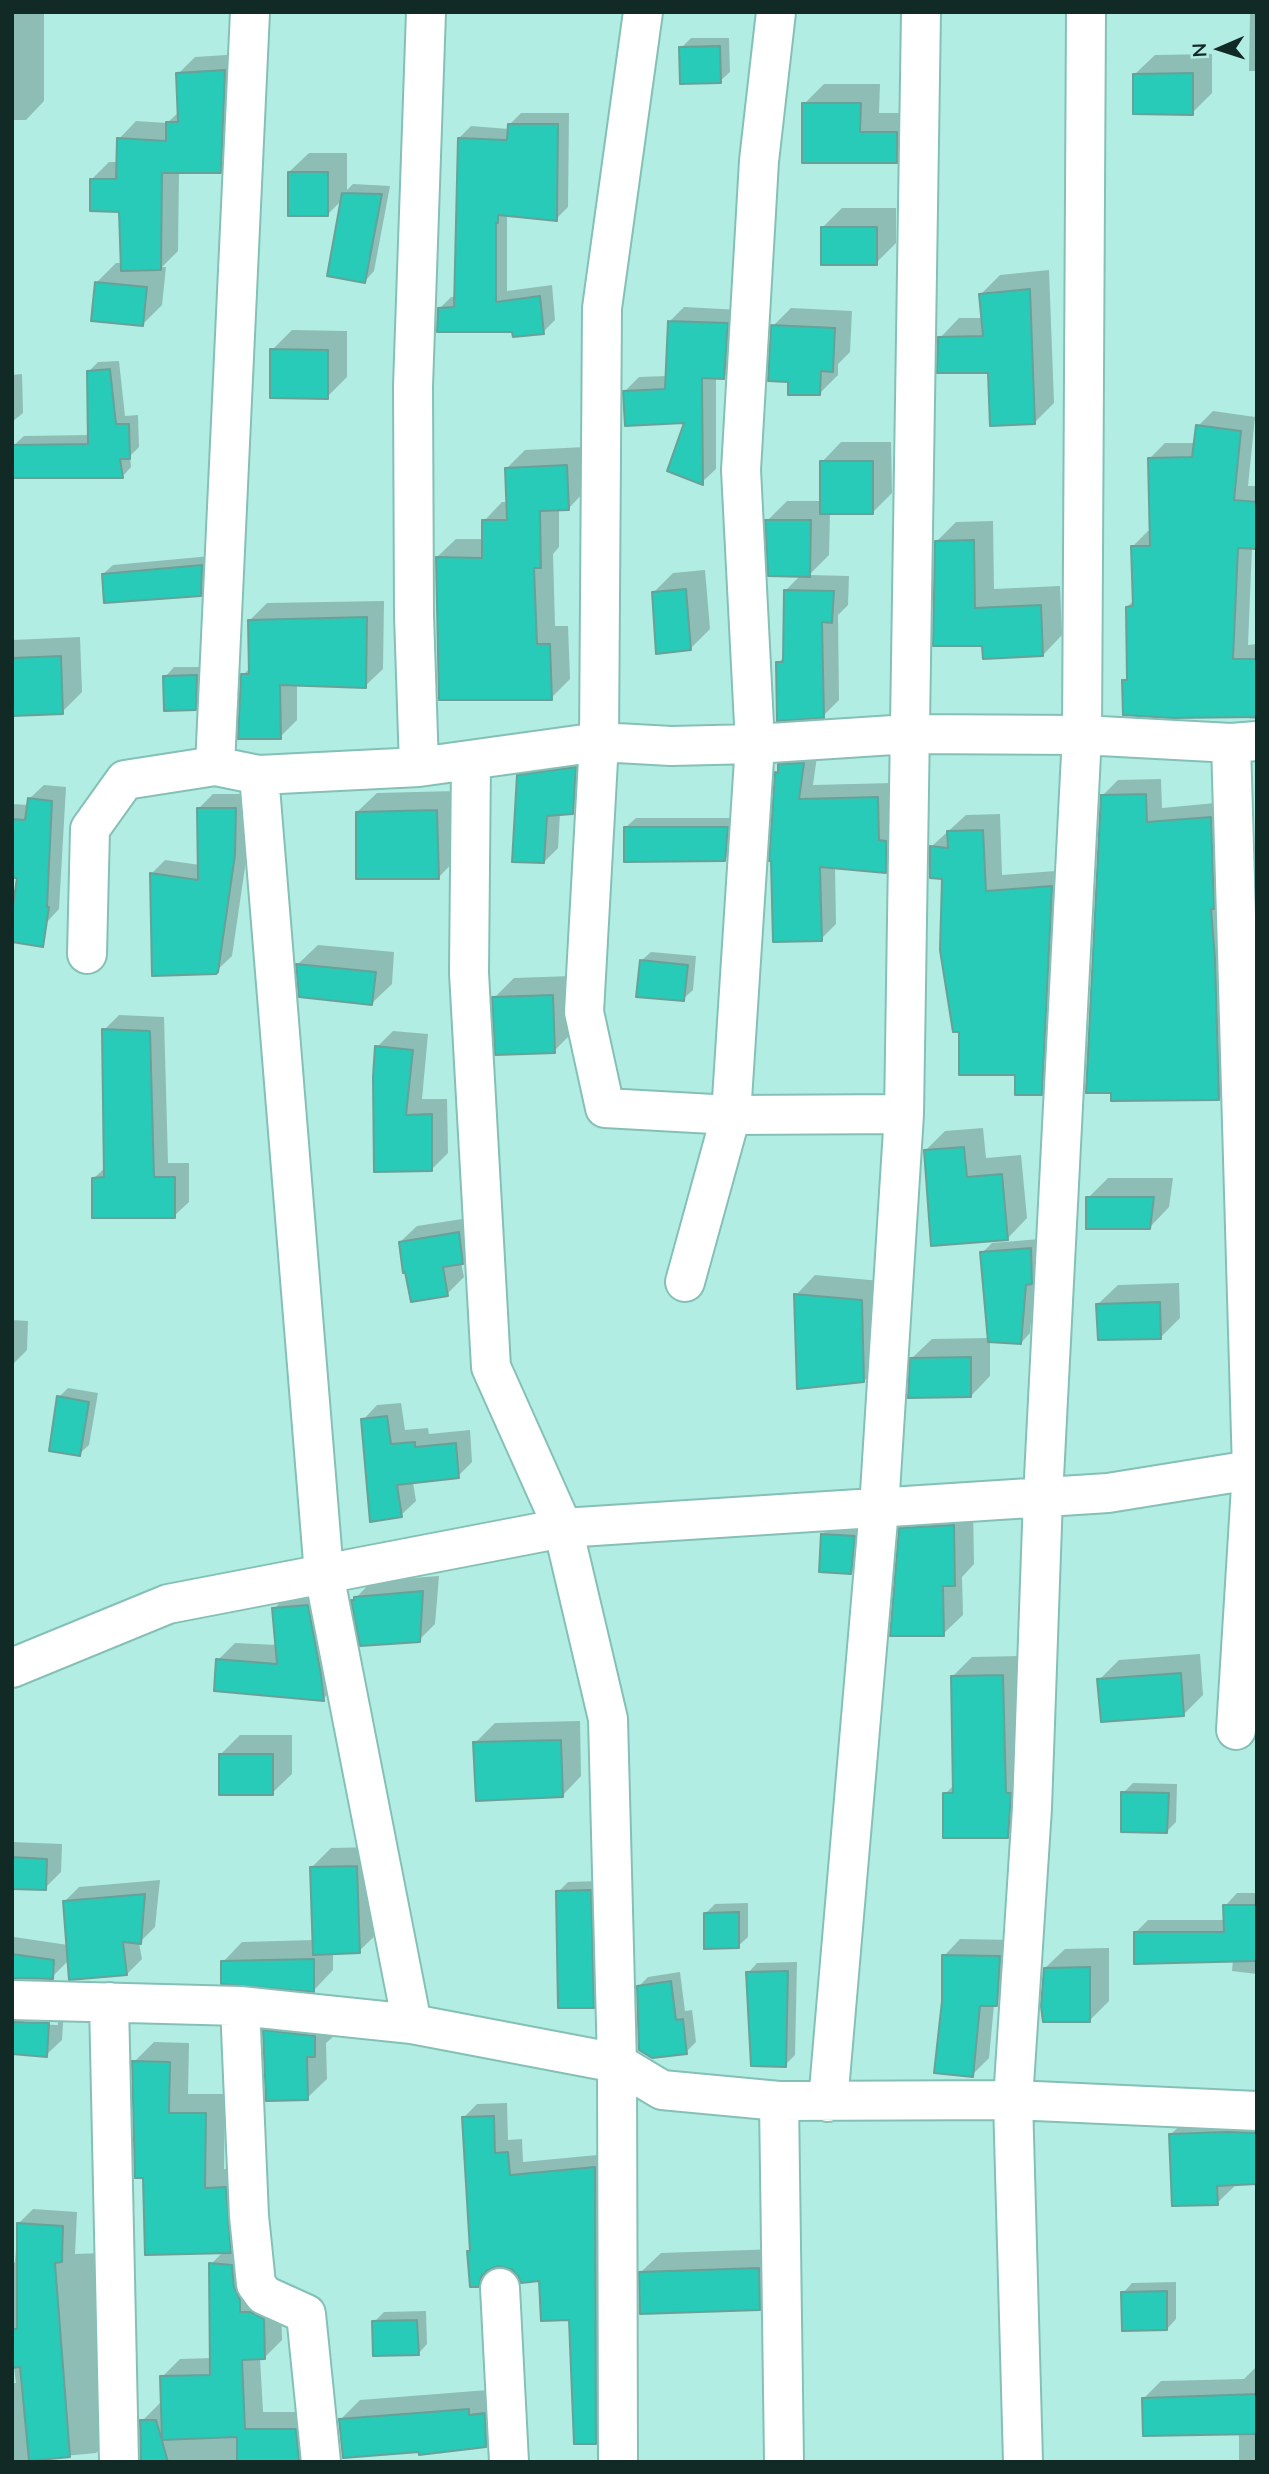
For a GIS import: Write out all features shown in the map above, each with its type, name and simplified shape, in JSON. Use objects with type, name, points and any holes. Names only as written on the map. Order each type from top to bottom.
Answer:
[{"type":"street","points":[[215,766],[250,12]]},
{"type":"street","points":[[419,767],[414,615],[413,386],[426,12]]},
{"type":"street","points":[[643,12],[602,308],[599,742],[584,1012],[605,1108],[731,1115],[904,1114]]},
{"type":"street","points":[[685,1282],[731,1115],[755,744],[741,470],[759,161],[776,12]]},
{"type":"street","points":[[828,2102],[879,1508],[904,1114],[921,12]]},
{"type":"street","points":[[1023,2462],[1013,2100],[1032,1808],[1043,1497],[1082,735],[1086,12]]},
{"type":"street","points":[[88,954],[90,829],[125,780],[215,766],[258,775],[419,767],[599,742],[671,746],[755,744],[909,734],[1082,735],[1244,742],[1254,1470],[1236,1730]]},
{"type":"street","points":[[471,761],[469,973],[491,1367],[563,1528],[608,1719],[617,2063],[618,2462]]},
{"type":"street","points":[[258,775],[324,1574],[412,2024]]},
{"type":"street","points":[[12,1668],[168,1604],[563,1528],[1108,1493],[1254,1470]]},
{"type":"street","points":[[12,2000],[240,2006],[412,2024],[617,2063],[662,2090],[779,2101],[1013,2100],[1257,2110]]},
{"type":"street","points":[[109,2002],[120,2462]]},
{"type":"street","points":[[240,2006],[249,2216],[256,2284],[264,2295],[306,2314],[321,2462]]},
{"type":"street","points":[[779,2101],[784,2462]]},
{"type":"street","points":[[500,2288],[509,2462]]},
{"type":"building","points":[[720,46],[721,83],[680,84],[679,47]]},
{"type":"building","points":[[225,70],[221,173],[162,173],[161,270],[121,271],[119,212],[90,211],[90,179],[116,179],[117,138],[166,141],[166,122],[178,122],[176,73]]},
{"type":"building","points":[[1193,73],[1193,115],[1133,114],[1133,74]]},
{"type":"building","points":[[802,103],[861,103],[860,132],[897,132],[897,163],[802,163]]},
{"type":"building","points":[[508,124],[558,124],[557,221],[498,215],[496,223],[496,302],[540,296],[544,334],[513,337],[512,332],[437,332],[438,308],[454,307],[458,138],[507,140]]},
{"type":"building","points":[[288,172],[328,172],[328,216],[288,216]]},
{"type":"building","points":[[342,193],[382,194],[365,283],[327,276]]},
{"type":"building","points":[[821,227],[877,227],[877,265],[821,265]]},
{"type":"building","points":[[95,282],[147,287],[143,326],[91,321]]},
{"type":"building","points":[[1030,289],[1035,424],[990,426],[988,373],[937,373],[938,337],[983,336],[979,294]]},
{"type":"building","points":[[668,321],[728,323],[724,379],[702,378],[703,485],[667,471],[684,423],[625,426],[623,391],[665,389]]},
{"type":"building","points":[[771,325],[835,328],[833,372],[821,371],[820,395],[788,395],[788,382],[768,381]]},
{"type":"building","points":[[270,349],[328,350],[328,399],[270,398]]},
{"type":"building","points":[[110,369],[116,424],[129,424],[130,459],[120,459],[123,478],[12,478],[12,445],[88,444],[87,371]]},
{"type":"building","points":[[1196,425],[1241,431],[1234,500],[1257,502],[1257,549],[1238,548],[1233,659],[1257,659],[1257,717],[1170,718],[1123,715],[1122,680],[1127,680],[1126,607],[1133,606],[1131,546],[1150,546],[1148,458],[1192,457]]},
{"type":"building","points":[[820,461],[873,461],[873,514],[820,514]]},
{"type":"building","points":[[567,465],[569,510],[540,511],[541,568],[534,568],[537,644],[550,644],[552,700],[439,700],[436,557],[482,558],[482,520],[507,520],[505,468]]},
{"type":"building","points":[[765,520],[811,520],[810,577],[768,576]]},
{"type":"building","points":[[974,540],[975,608],[1041,605],[1043,656],[983,659],[982,646],[933,646],[935,541]]},
{"type":"building","points":[[202,565],[201,596],[104,603],[102,574]]},
{"type":"building","points":[[686,589],[691,650],[656,654],[652,592]]},
{"type":"building","points":[[784,590],[834,591],[832,623],[822,622],[824,718],[777,721],[776,662],[783,662]]},
{"type":"building","points":[[367,617],[366,688],[280,685],[281,739],[238,739],[241,674],[249,674],[248,620]]},
{"type":"building","points":[[61,656],[63,714],[12,716],[12,658]]},
{"type":"building","points":[[197,675],[196,710],[164,711],[163,676]]},
{"type":"building","points":[[804,763],[799,799],[878,797],[879,840],[886,841],[886,873],[820,867],[822,941],[773,942],[769,861],[775,772],[778,773],[778,764]]},
{"type":"building","points":[[576,767],[573,814],[547,816],[544,863],[512,862],[517,775]]},
{"type":"building","points":[[1146,794],[1147,822],[1211,817],[1214,909],[1211,909],[1219,1100],[1111,1101],[1111,1093],[1086,1093],[1101,795]]},
{"type":"building","points":[[28,798],[52,801],[49,907],[43,947],[12,942],[12,912],[17,878],[12,878],[12,819],[25,820]]},
{"type":"building","points":[[197,808],[236,808],[235,855],[218,972],[152,976],[150,873],[198,880]]},
{"type":"building","points":[[437,810],[439,879],[356,879],[356,812]]},
{"type":"building","points":[[624,827],[728,827],[725,861],[624,862]]},
{"type":"building","points":[[983,830],[986,891],[1052,886],[1042,1095],[1015,1095],[1015,1075],[959,1075],[959,1032],[953,1032],[940,950],[942,879],[930,878],[930,846],[948,848],[947,831]]},
{"type":"building","points":[[640,960],[688,965],[684,1001],[636,997]]},
{"type":"building","points":[[296,964],[376,972],[372,1005],[299,997]]},
{"type":"building","points":[[553,995],[555,1053],[495,1055],[492,997]]},
{"type":"building","points":[[102,1029],[150,1031],[154,1177],[175,1177],[175,1218],[92,1218],[92,1178],[104,1177]]},
{"type":"building","points":[[375,1046],[413,1050],[406,1115],[432,1114],[432,1171],[374,1172]]},
{"type":"building","points":[[964,1147],[967,1177],[1002,1174],[1008,1240],[931,1246],[924,1150]]},
{"type":"building","points":[[1086,1197],[1154,1197],[1150,1229],[1086,1229]]},
{"type":"building","points":[[459,1232],[463,1264],[443,1267],[448,1296],[411,1302],[405,1272],[403,1273],[399,1242]]},
{"type":"building","points":[[1031,1248],[1032,1284],[1026,1285],[1021,1344],[988,1342],[980,1252]]},
{"type":"building","points":[[794,1294],[862,1300],[864,1382],[797,1389]]},
{"type":"building","points":[[1160,1302],[1161,1339],[1098,1340],[1096,1304]]},
{"type":"building","points":[[971,1357],[971,1397],[908,1398],[910,1358]]},
{"type":"building","points":[[57,1396],[89,1402],[80,1456],[49,1451]]},
{"type":"building","points":[[387,1416],[391,1444],[415,1442],[415,1447],[456,1443],[459,1478],[397,1485],[402,1517],[370,1522],[361,1419]]},
{"type":"building","points":[[954,1525],[955,1586],[943,1586],[944,1636],[890,1636],[899,1528]]},
{"type":"building","points":[[821,1534],[855,1536],[851,1574],[819,1572]]},
{"type":"building","points":[[423,1591],[420,1642],[360,1646],[351,1600],[354,1600],[354,1597]]},
{"type":"building","points":[[308,1605],[324,1701],[214,1691],[216,1659],[277,1664],[272,1608]]},
{"type":"building","points":[[1181,1673],[1184,1716],[1101,1722],[1097,1679]]},
{"type":"building","points":[[1003,1675],[1006,1793],[1011,1793],[1008,1838],[943,1838],[943,1793],[953,1793],[951,1676]]},
{"type":"building","points":[[561,1740],[563,1797],[476,1801],[473,1742]]},
{"type":"building","points":[[219,1754],[273,1754],[273,1795],[219,1795]]},
{"type":"building","points":[[1121,1792],[1169,1793],[1167,1833],[1121,1832]]},
{"type":"building","points":[[12,1857],[47,1859],[46,1890],[12,1889]]},
{"type":"building","points":[[357,1866],[360,1953],[313,1955],[310,1867]]},
{"type":"building","points":[[591,1890],[594,2008],[558,2008],[556,1891]]},
{"type":"building","points":[[145,1894],[141,1944],[123,1942],[127,1975],[69,1980],[63,1901]]},
{"type":"building","points":[[1223,1905],[1257,1905],[1257,1961],[1134,1964],[1134,1932],[1224,1932]]},
{"type":"building","points":[[739,1912],[739,1948],[704,1949],[704,1913]]},
{"type":"building","points":[[12,1954],[54,1960],[53,1979],[12,1978]]},
{"type":"building","points":[[942,1955],[1000,1956],[997,2006],[980,2006],[973,2077],[934,2073],[942,2001]]},
{"type":"building","points":[[314,1959],[314,1992],[221,1984],[221,1961]]},
{"type":"building","points":[[1090,1967],[1090,2022],[1043,2022],[1041,2006],[1044,1968]]},
{"type":"building","points":[[788,1971],[786,2067],[751,2066],[746,1972]]},
{"type":"building","points":[[671,1981],[676,2020],[683,2019],[687,2054],[652,2058],[639,2050],[637,1986]]},
{"type":"building","points":[[12,2022],[49,2023],[47,2057],[12,2054]]},
{"type":"building","points":[[263,2030],[315,2036],[315,2057],[307,2057],[308,2100],[266,2101]]},
{"type":"building","points":[[132,2061],[170,2062],[169,2113],[206,2113],[205,2188],[226,2187],[231,2253],[145,2255],[143,2178],[135,2178]]},
{"type":"building","points":[[494,2116],[495,2153],[508,2152],[510,2175],[595,2167],[596,2444],[574,2444],[569,2320],[541,2321],[539,2281],[521,2283],[511,2269],[498,2266],[481,2277],[479,2287],[470,2287],[462,2117]]},
{"type":"building","points":[[1257,2133],[1257,2184],[1217,2186],[1218,2205],[1172,2206],[1169,2134]]},
{"type":"building","points":[[17,2223],[63,2226],[62,2262],[55,2263],[70,2457],[29,2461],[20,2367],[12,2368],[12,2329],[17,2329]]},
{"type":"building","points":[[209,2263],[232,2265],[240,2312],[251,2312],[264,2319],[265,2359],[242,2360],[245,2429],[296,2429],[299,2461],[237,2462],[237,2437],[162,2440],[160,2376],[210,2375]]},
{"type":"building","points":[[759,2268],[760,2310],[640,2314],[639,2272]]},
{"type":"building","points":[[1167,2291],[1167,2330],[1122,2331],[1121,2292]]},
{"type":"building","points":[[417,2320],[419,2355],[373,2356],[372,2321]]},
{"type":"building","points":[[1257,2394],[1257,2434],[1143,2436],[1142,2398]]},
{"type":"building","points":[[469,2409],[469,2415],[485,2413],[486,2447],[419,2455],[419,2452],[343,2458],[339,2419]]},
{"type":"building","points":[[140,2420],[156,2420],[168,2462],[141,2462]]}]
